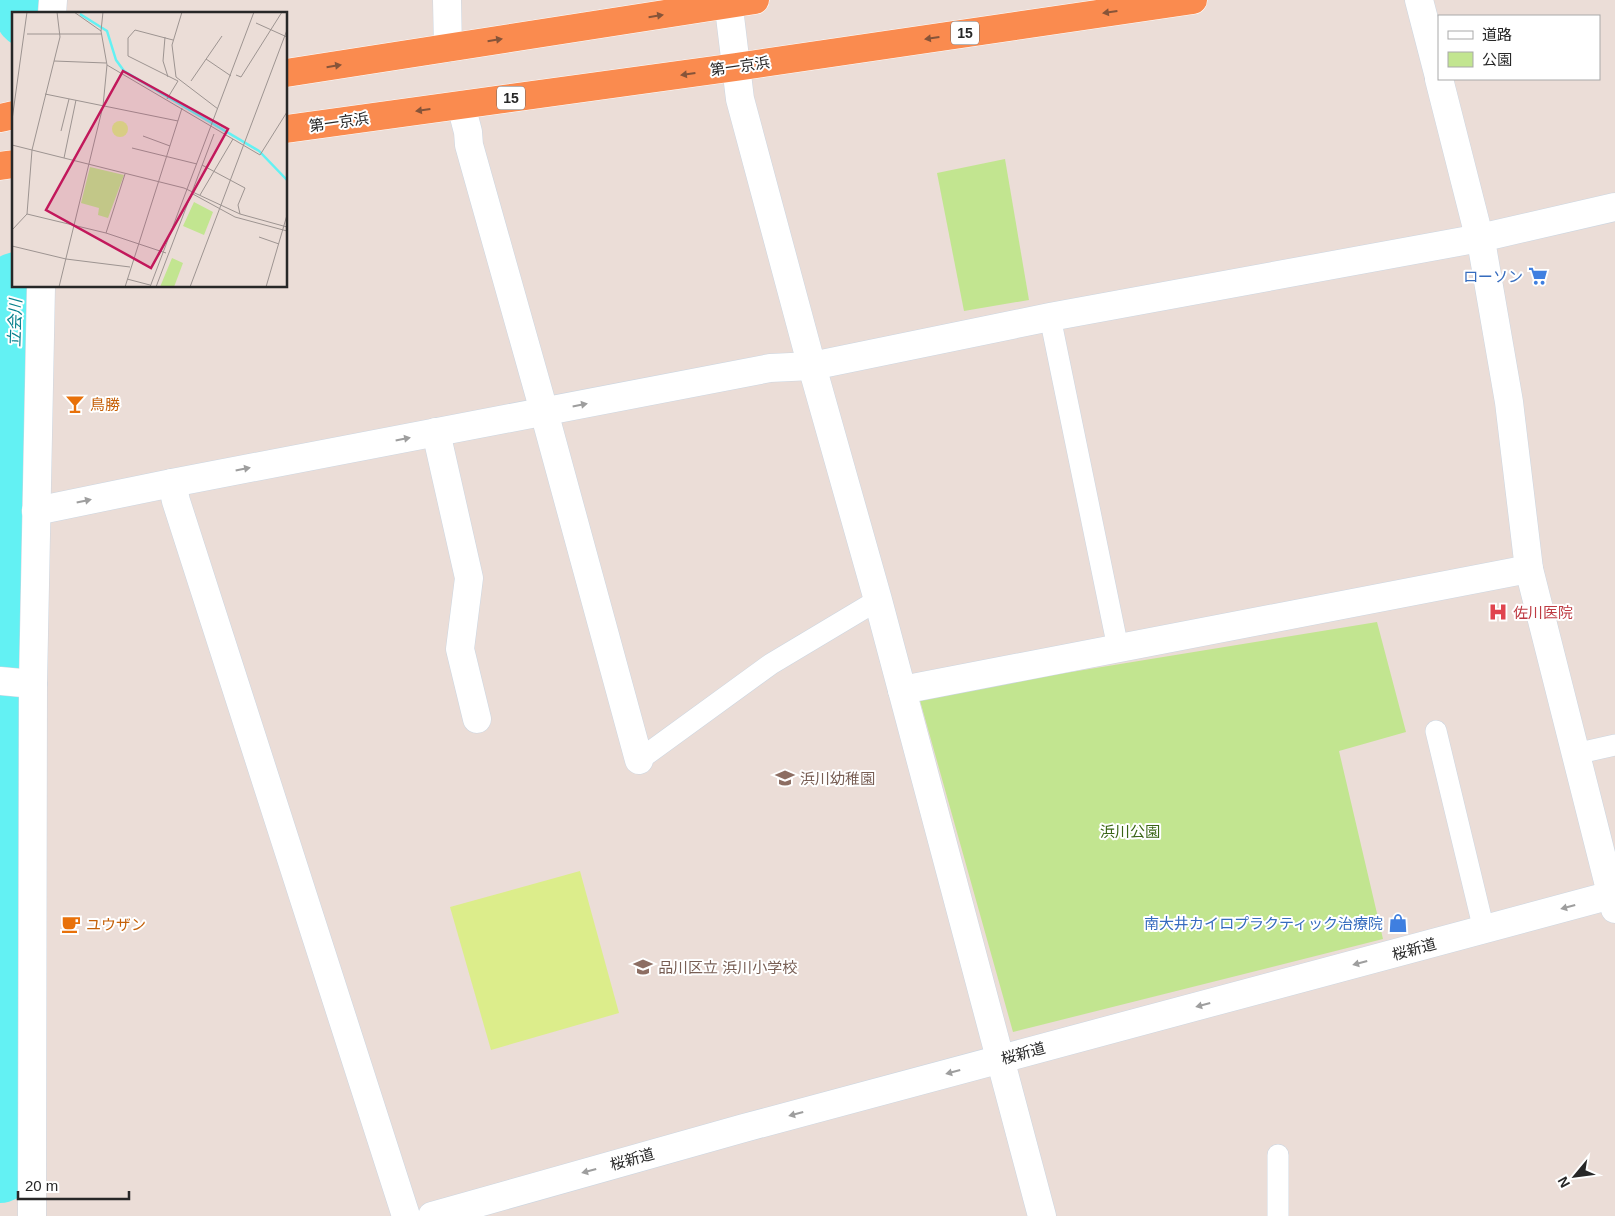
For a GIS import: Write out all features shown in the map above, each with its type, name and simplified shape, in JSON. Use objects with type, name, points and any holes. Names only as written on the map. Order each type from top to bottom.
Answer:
[{"type":"highway","name":"第一京浜","points":[[288,129],[736,67],[1193,0]]},
{"type":"highway","points":[[288,73],[744,1]]},
{"type":"street","points":[[447,0],[448,48]]},
{"type":"street","points":[[1419,0],[1438,74]]},
{"type":"street","points":[[744,1],[736,67],[740,99],[878,600],[1042,1216]]},
{"type":"street","points":[[1440,80],[1480,238],[1509,402],[1529,569],[1614,900]]},
{"type":"street","points":[[461,105],[468,132],[468,145],[544,412],[639,760]]},
{"type":"street","points":[[36,511],[770,368],[812,366],[1050,317],[1480,238],[1615,207]]},
{"type":"street","points":[[32,1216],[17,682],[36,511],[41,288]]},
{"type":"street","points":[[436,432],[469,578],[460,649],[477,719]]},
{"type":"street","points":[[172,483],[176,501],[406,1216]]},
{"type":"street","points":[[902,690],[1529,569]]},
{"type":"street","name":"桜新道","points":[[432,1216],[1000,1059],[1484,930],[1614,900]]},
{"type":"lane","points":[[1050,317],[1118,648]]},
{"type":"lane","points":[[639,760],[771,664],[878,600]]},
{"type":"lane","points":[[1436,731],[1484,930]]},
{"type":"lane","points":[[1575,754],[1615,745]]},
{"type":"lane","points":[[1278,1155],[1278,1216]]},
{"type":"green space","points":[[1005,159],[1029,300],[964,311],[937,173]]},
{"type":"green space","name":"浜川公園","points":[[1377,622],[1406,732],[1339,751],[1383,939],[1013,1032],[919,697]]},
{"type":"green space","points":[[580,871],[619,1013],[491,1050],[450,907]]},
{"type":"waterway","name":"立会川","points":[[29,12],[30,0]]},
{"type":"waterway","name":"立会川","points":[[0,1169],[2,1153],[4,642],[17,288]]},
{"type":"place","name":"ローソン","points":[[1538,276]]},
{"type":"place","name":"鳥勝","points":[[75,404]]},
{"type":"place","name":"佐川医院","points":[[1498,612]]},
{"type":"place","name":"浜川幼稚園","points":[[785,778]]},
{"type":"place","name":"南大井カイロプラクティック治療院","points":[[1398,923]]},
{"type":"place","name":"ユウザン","points":[[71,924]]},
{"type":"place","name":"品川区立 浜川小学校","points":[[643,967]]}]
